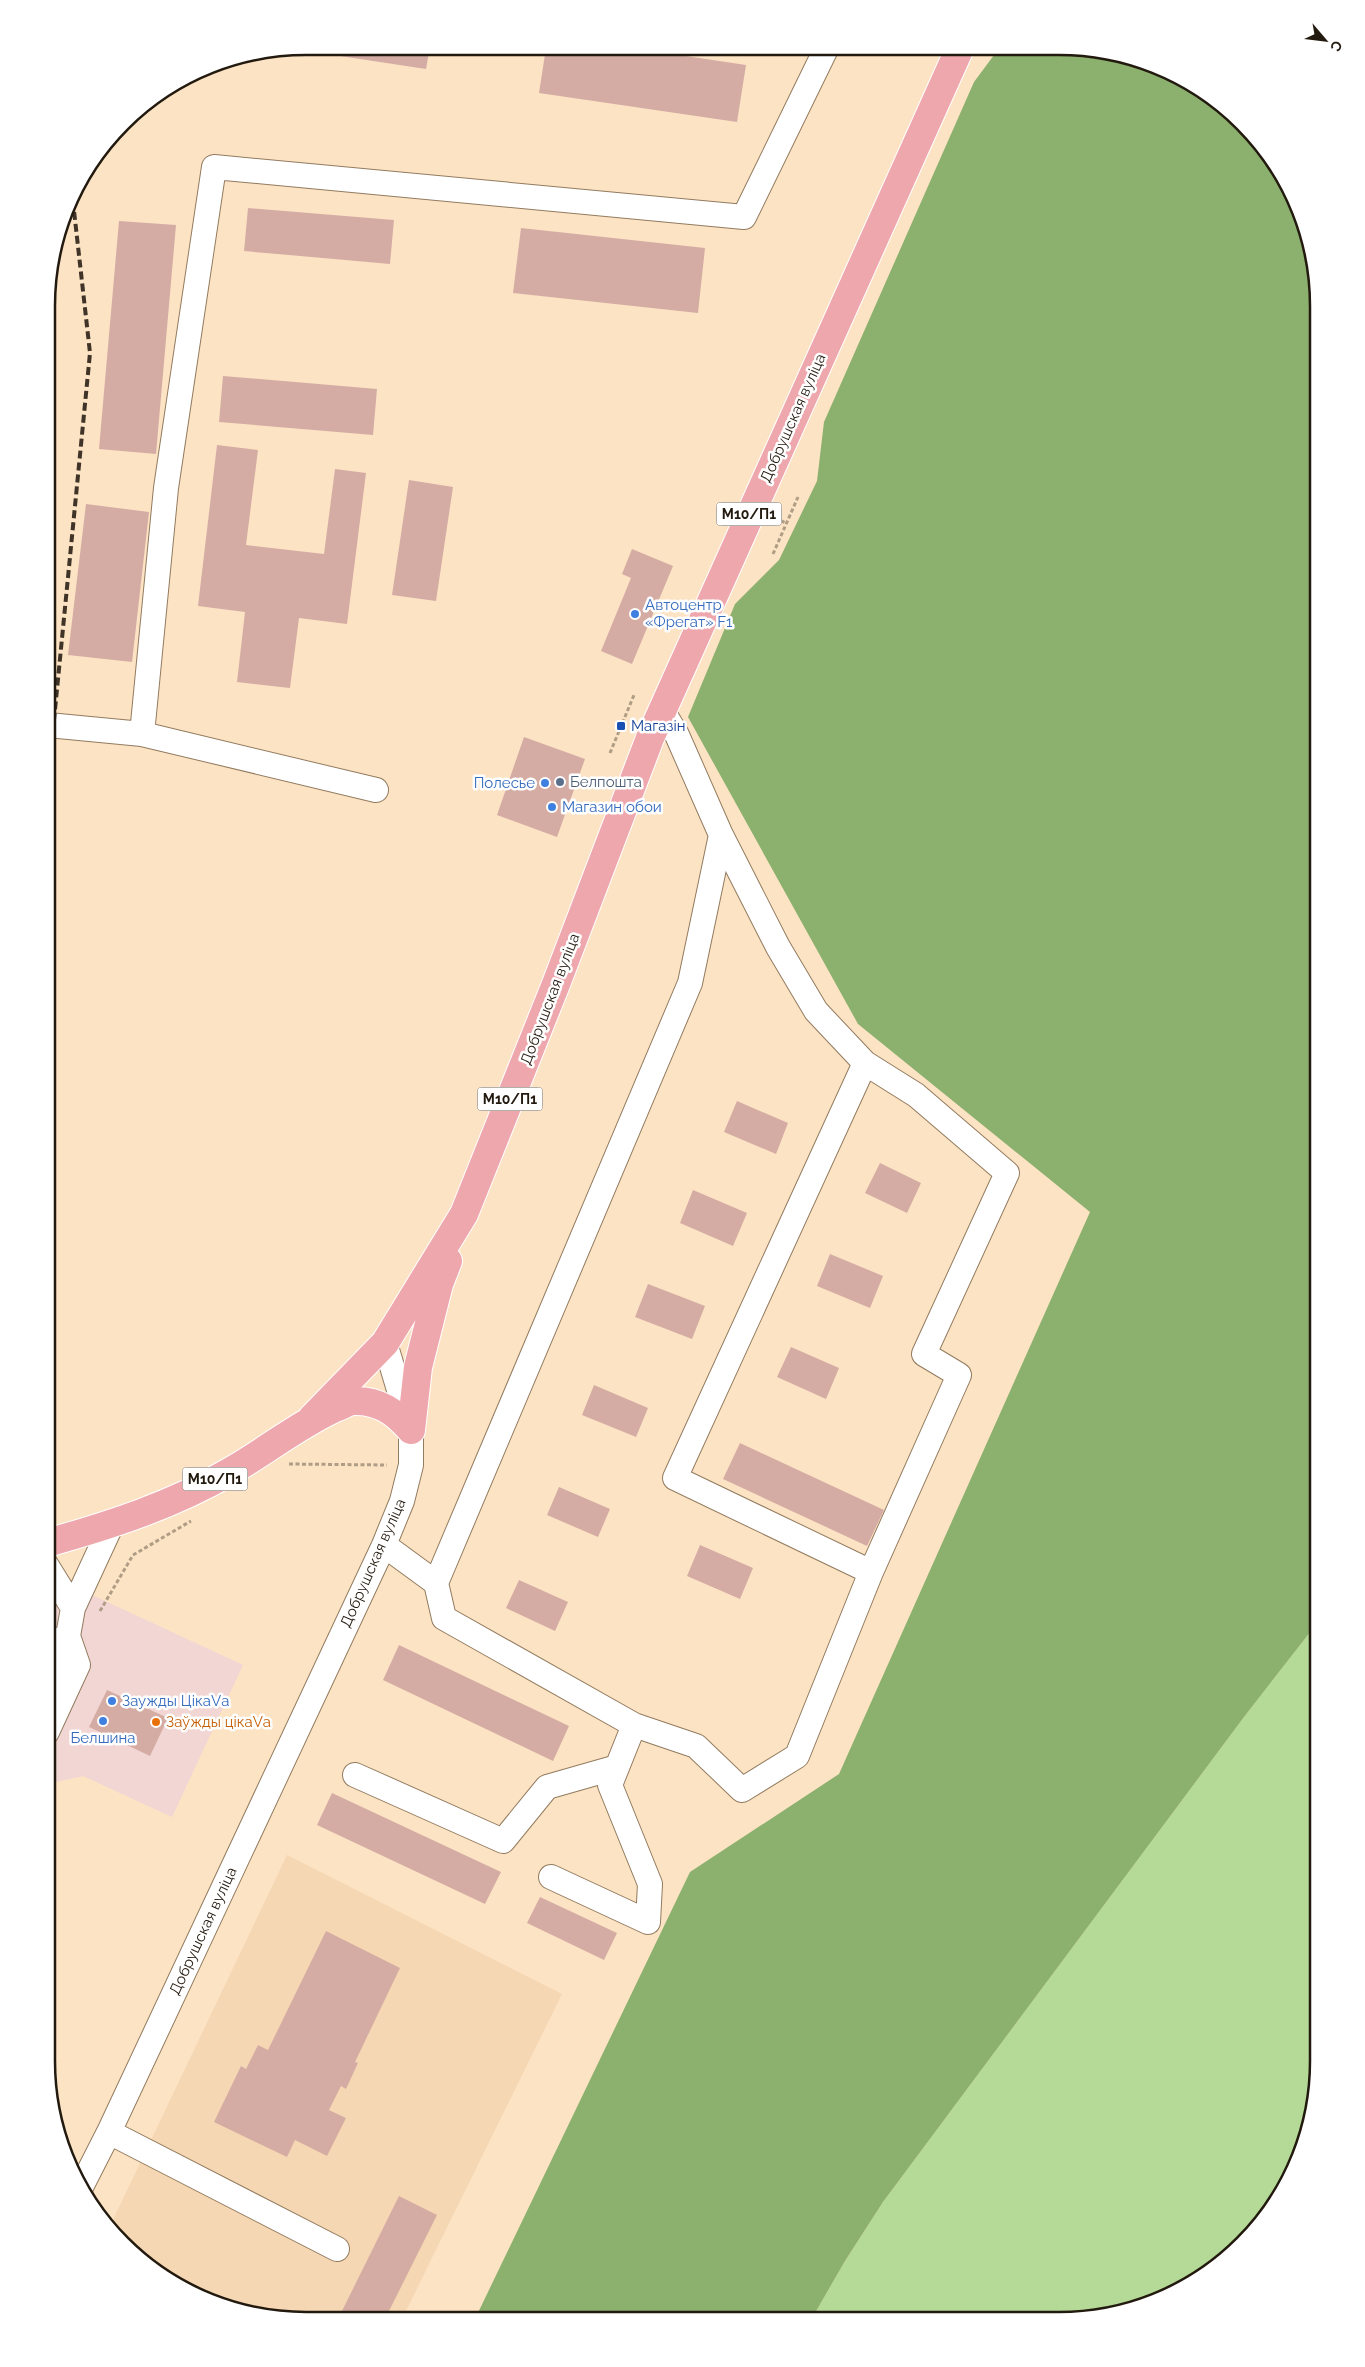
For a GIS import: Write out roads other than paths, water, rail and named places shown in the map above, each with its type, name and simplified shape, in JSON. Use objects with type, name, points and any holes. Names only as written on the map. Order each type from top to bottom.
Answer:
[{"type":"main road","name":"Добрушская вуліца","points":[[385,1343],[464,1214],[662,710],[957,55]]},
{"type":"main road","points":[[411,1430],[418,1367],[439,1284],[464,1214]]},
{"type":"main road","name":"М10/П1","points":[[55,1541],[111,1526],[156,1509],[231,1472],[312,1418],[385,1343]]},
{"type":"main road","points":[[312,1418],[351,1401],[378,1403],[398,1414],[411,1430]]},
{"type":"street","points":[[142,734],[166,488],[214,167],[744,217],[824,55]]},
{"type":"street","points":[[662,710],[677,735],[721,835],[778,947],[816,1011],[865,1063],[916,1095],[1007,1174],[924,1354],[959,1375],[871,1572],[797,1756],[742,1790],[696,1746],[634,1725],[444,1618],[436,1583],[690,983],[721,835]]},
{"type":"street","points":[[55,726],[142,734],[376,790]]},
{"type":"street","points":[[865,1063],[675,1478],[871,1572]]},
{"type":"street","name":"Добрушская вуліца","points":[[85,2179],[109,2132],[384,1545],[402,1502],[411,1465],[411,1430],[385,1343]]},
{"type":"street","points":[[55,1665],[68,1636],[73,1608],[111,1526]]},
{"type":"street","points":[[384,1545],[436,1583]]},
{"type":"street","points":[[55,1579],[73,1608]]},
{"type":"street","points":[[55,1643],[68,1636]]},
{"type":"street","points":[[55,1715],[78,1665],[68,1636]]},
{"type":"street","points":[[551,1877],[648,1922],[650,1884],[610,1785],[634,1725]]},
{"type":"street","points":[[355,1775],[503,1840],[547,1787],[617,1767]]},
{"type":"street","points":[[109,2132],[338,2248]]},
{"type":"railway","points":[[55,710],[90,353],[74,210]]},
{"type":"place","name":"Автоцентр «Фрегат» F1","points":[[635,614]]},
{"type":"place","name":"Магазін","points":[[621,726]]},
{"type":"place","name":"Белпошта","points":[[560,782]]},
{"type":"place","name":"Полесье","points":[[545,783]]},
{"type":"place","name":"Магазин обои","points":[[552,807]]},
{"type":"place","name":"Заужды ЦікаVа","points":[[112,1701]]},
{"type":"place","name":"Белшина","points":[[103,1721]]},
{"type":"place","name":"Заўжды цікаVа","points":[[156,1722]]}]
